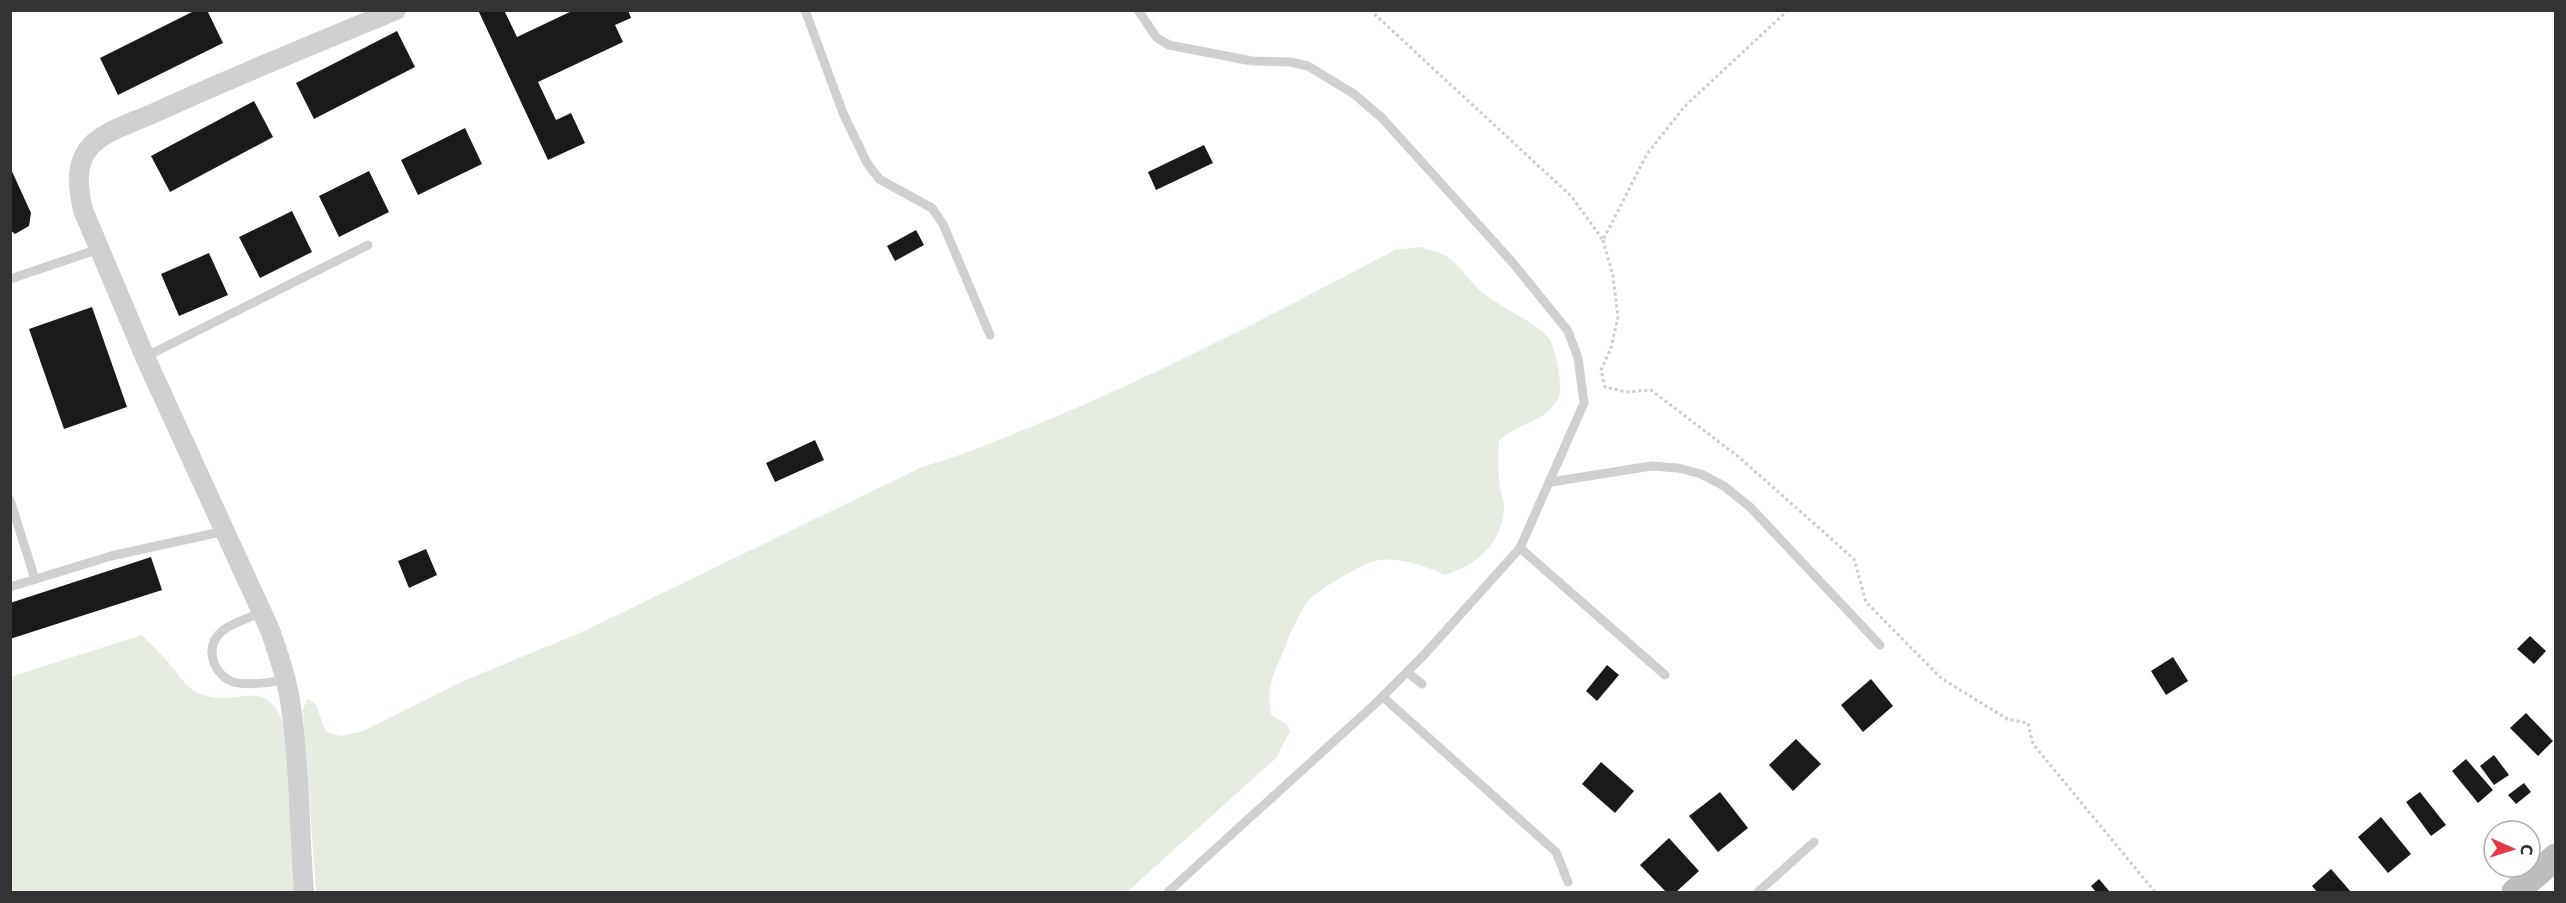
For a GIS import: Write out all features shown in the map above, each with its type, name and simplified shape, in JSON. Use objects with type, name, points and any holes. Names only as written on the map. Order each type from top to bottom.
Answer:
[{"type":"main road","points":[[2515,892],[2556,856]]},
{"type":"street","points":[[304,892],[295,738],[285,680],[270,630],[145,357],[99,249],[83,210],[79,189],[80,171],[86,153],[97,141],[179,101],[396,10]]},
{"type":"lane","points":[[805,10],[843,113],[867,163],[879,179],[932,208],[943,224],[990,335]]},
{"type":"lane","points":[[1138,10],[1156,38],[1170,45],[1252,61],[1290,62],[1308,66],[1354,94],[1382,118],[1513,263],[1568,331],[1578,358],[1584,403],[1520,548],[1383,697],[1168,892]]},
{"type":"lane","points":[[145,357],[368,245]]},
{"type":"lane","points":[[10,279],[99,249]]},
{"type":"lane","points":[[1551,482],[1651,466],[1678,468],[1701,474],[1724,486],[1750,507],[1880,645]]},
{"type":"lane","points":[[11,505],[35,579]]},
{"type":"lane","points":[[10,587],[132,550],[225,531]]},
{"type":"lane","points":[[1520,548],[1665,675]]},
{"type":"lane","points":[[262,613],[232,623],[221,630],[212,647],[216,669],[230,681],[248,683],[285,680]]},
{"type":"lane","points":[[1407,672],[1422,684]]},
{"type":"lane","points":[[1383,697],[1556,852],[1568,882]]},
{"type":"lane","points":[[1758,892],[1814,842]]},
{"type":"path","points":[[1370,10],[1571,196],[1603,240],[1612,276],[1618,317],[1611,348],[1601,370],[1605,387],[1626,392],[1652,390],[1740,458],[1854,559],[1866,602],[1941,678],[2007,720],[2028,723],[2033,744],[2156,892]]},
{"type":"path","points":[[1603,240],[1647,154],[1684,107],[1788,10]]},
{"type":"shaded area","points":[[1420,247],[1440,253],[1451,260],[1482,292],[1537,327],[1550,340],[1555,352],[1560,378],[1558,399],[1546,413],[1499,441],[1500,490],[1504,507],[1498,534],[1485,552],[1467,566],[1445,575],[1413,563],[1379,560],[1342,577],[1313,596],[1301,612],[1292,631],[1270,688],[1271,715],[1286,724],[1290,731],[1276,758],[1127,892],[316,892],[303,710],[307,699],[315,703],[326,732],[341,736],[363,731],[463,681],[580,633],[922,467],[1006,437],[1141,379],[1395,250]]},
{"type":"shaded area","points":[[142,635],[189,687],[205,695],[220,698],[260,697],[271,703],[281,717],[288,742],[299,892],[11,892],[10,677]]},
{"type":"building","points":[[196,10],[207,10],[223,43],[118,95],[100,58]]},
{"type":"building","points":[[478,10],[504,10],[517,37],[574,10],[628,10],[631,18],[615,25],[623,42],[538,82],[556,120],[571,113],[585,143],[548,160]]},
{"type":"building","points":[[397,31],[415,67],[314,119],[296,83]]},
{"type":"building","points":[[254,101],[273,137],[170,192],[151,156]]},
{"type":"building","points":[[465,128],[482,164],[418,195],[401,160]]},
{"type":"building","points":[[1204,145],[1213,163],[1156,190],[1148,172]]},
{"type":"building","points":[[10,167],[31,213],[29,226],[15,234],[10,230]]},
{"type":"building","points":[[369,171],[389,212],[339,237],[319,196]]},
{"type":"building","points":[[292,211],[312,252],[260,278],[239,237]]},
{"type":"building","points":[[916,230],[924,245],[895,261],[887,246]]},
{"type":"building","points":[[209,253],[228,295],[179,316],[161,274]]},
{"type":"building","points":[[92,307],[127,407],[64,429],[29,329]]},
{"type":"building","points":[[815,440],[824,460],[775,482],[766,463]]},
{"type":"building","points":[[426,549],[437,575],[409,588],[398,561]]},
{"type":"building","points":[[151,557],[162,590],[10,639],[10,603]]},
{"type":"building","points":[[2530,636],[2546,651],[2534,664],[2517,649]]},
{"type":"building","points":[[2173,657],[2188,681],[2166,695],[2151,671]]},
{"type":"building","points":[[1607,665],[1619,675],[1597,701],[1586,691]]},
{"type":"building","points":[[1871,679],[1893,706],[1863,732],[1841,705]]},
{"type":"building","points":[[2526,713],[2553,741],[2538,756],[2510,728]]},
{"type":"building","points":[[1796,739],[1821,764],[1793,791],[1769,765]]},
{"type":"building","points":[[2494,755],[2509,775],[2494,785],[2480,766]]},
{"type":"building","points":[[2466,759],[2493,790],[2478,803],[2452,771]]},
{"type":"building","points":[[1601,762],[1634,791],[1615,813],[1582,784]]},
{"type":"building","points":[[2524,783],[2531,792],[2516,804],[2508,795]]},
{"type":"building","points":[[1720,792],[1748,828],[1718,852],[1689,816]]},
{"type":"building","points":[[2420,792],[2446,825],[2431,836],[2406,802]]},
{"type":"building","points":[[2381,817],[2411,854],[2388,873],[2358,837]]},
{"type":"building","points":[[1669,838],[1699,871],[1676,892],[1666,892],[1640,865]]},
{"type":"building","points":[[2331,869],[2351,892],[2317,892],[2312,886]]},
{"type":"building","points":[[2099,879],[2110,892],[2096,892],[2091,886]]}]
